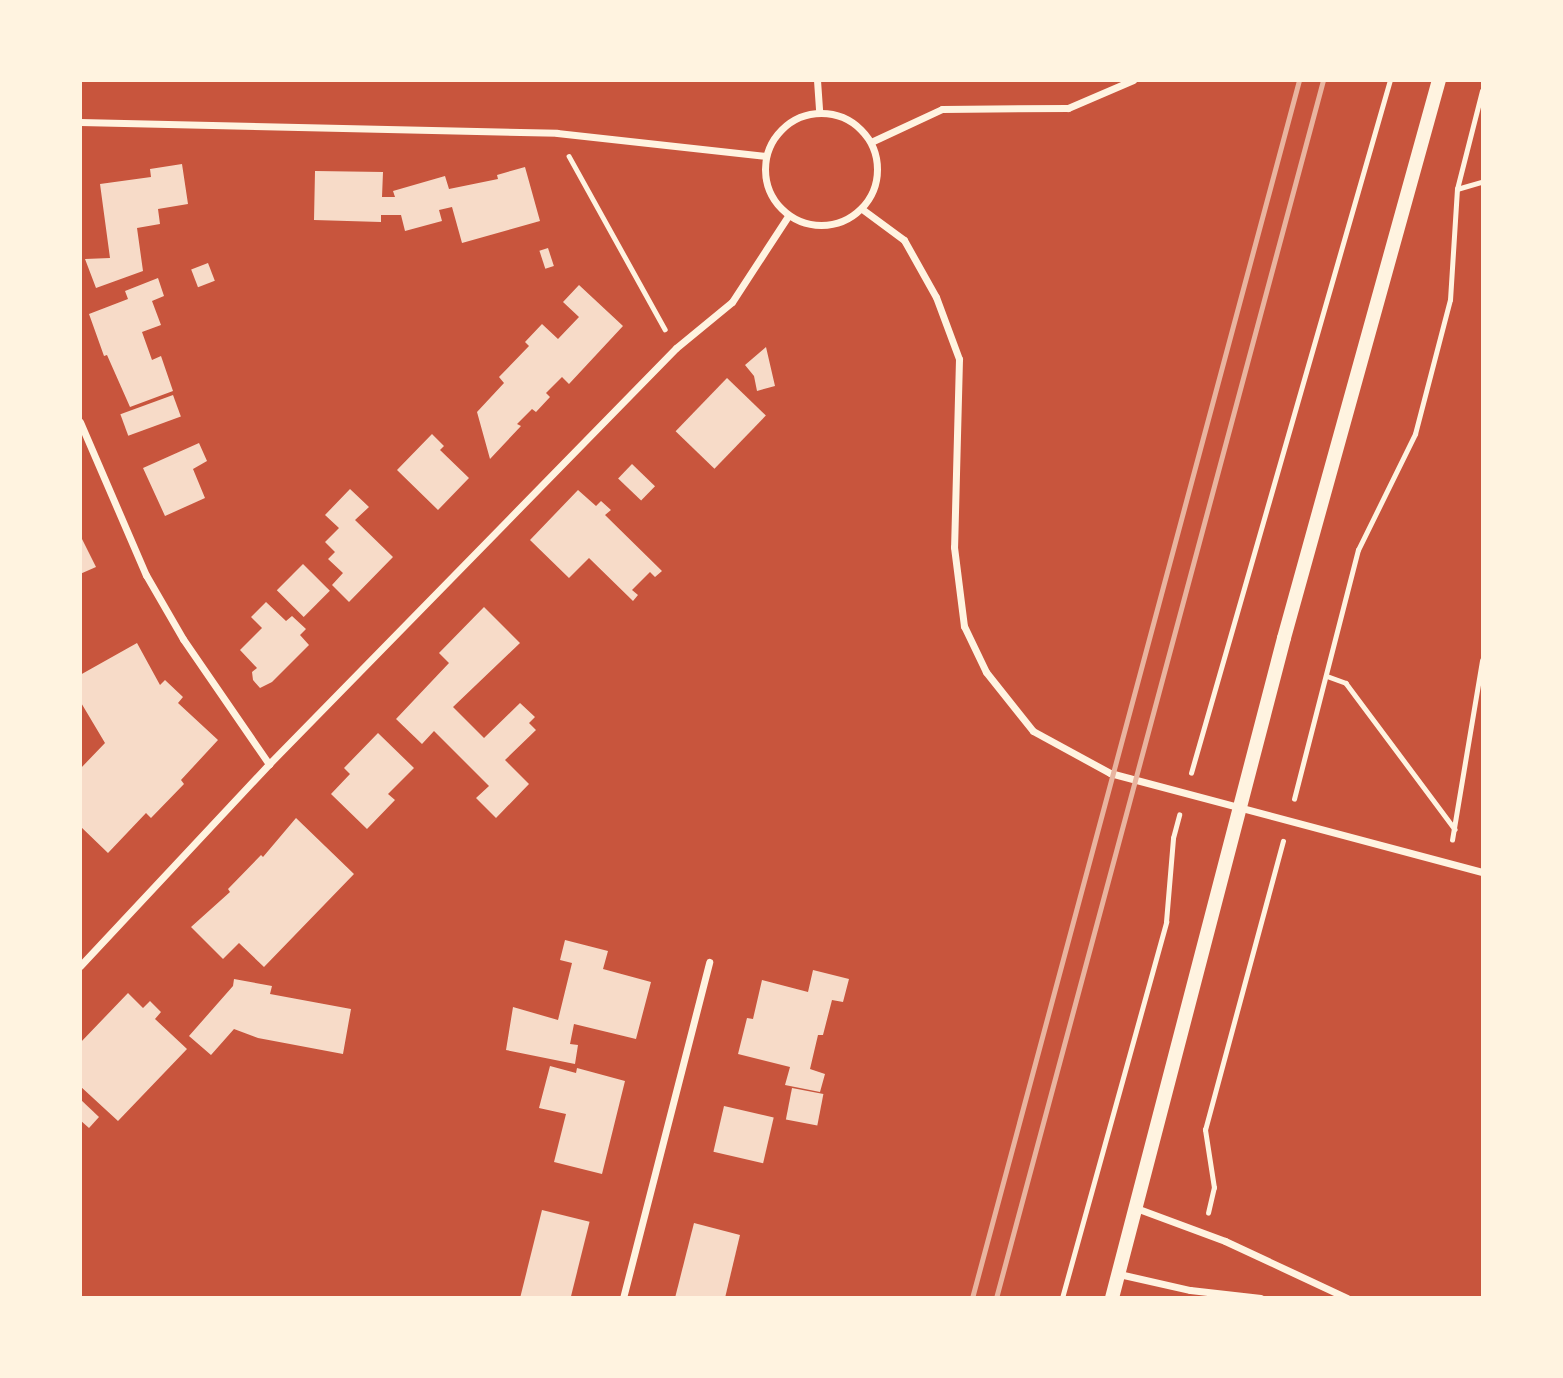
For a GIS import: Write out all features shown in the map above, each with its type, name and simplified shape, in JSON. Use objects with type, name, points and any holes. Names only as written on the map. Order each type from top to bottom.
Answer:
[{"type":"main road","points":[[1112,1297],[1284,638],[1439,80]]},
{"type":"street","points":[[817,80],[819,112]]},
{"type":"street","points":[[871,142],[942,109],[1068,108],[1133,80]]},
{"type":"street","points":[[819,112],[840,116],[858,126],[871,142],[878,165],[875,188],[862,209],[839,224],[813,226],[788,216],[772,199],[765,178],[766,156],[777,134],[795,119],[819,112]]},
{"type":"street","points":[[80,122],[557,133],[766,156]]},
{"type":"street","points":[[862,209],[904,240],[936,297],[959,359],[954,547],[964,626],[986,671],[1033,731],[1110,773],[1482,872]]},
{"type":"street","points":[[80,965],[269,764],[676,348],[732,302],[788,216]]},
{"type":"street","points":[[80,422],[146,575],[183,639],[269,764]]},
{"type":"street","points":[[623,1297],[709,962]]},
{"type":"street","points":[[1136,1208],[1203,1233],[1347,1297]]},
{"type":"street","points":[[1119,1274],[1190,1290],[1261,1297]]},
{"type":"path","points":[[1188,785],[1390,80]]},
{"type":"path","points":[[1291,810],[1358,550],[1415,434],[1450,300],[1457,189],[1482,91]]},
{"type":"path","points":[[557,133],[676,348]]},
{"type":"path","points":[[1457,189],[1482,182]]},
{"type":"path","points":[[1444,860],[1456,830],[1482,660]]},
{"type":"path","points":[[1327,676],[1346,684],[1456,830]]},
{"type":"path","points":[[1062,1297],[1166,922],[1173,838],[1180,811]]},
{"type":"path","points":[[1203,1233],[1214,1188],[1205,1130],[1284,836]]},
{"type":"building","points":[[182,164],[188,204],[158,209],[160,224],[137,228],[143,271],[96,288],[85,259],[110,258],[100,184],[151,177],[150,169]]},
{"type":"building","points":[[525,167],[540,221],[462,243],[452,207],[439,210],[442,221],[405,231],[401,215],[381,215],[381,222],[314,220],[315,171],[383,172],[382,197],[395,197],[393,191],[445,176],[449,189],[498,179],[497,175]]},
{"type":"building","points":[[548,248],[554,266],[545,269],[539,251]]},
{"type":"building","points":[[208,263],[215,281],[198,287],[191,269]]},
{"type":"building","points":[[158,278],[164,296],[152,301],[161,325],[142,332],[152,360],[161,356],[173,391],[130,407],[107,355],[104,356],[89,314],[128,299],[125,291]]},
{"type":"building","points":[[579,285],[623,326],[569,384],[562,377],[546,393],[550,397],[536,412],[532,409],[517,424],[521,426],[490,459],[477,412],[504,383],[499,377],[529,346],[525,342],[542,324],[558,339],[579,317],[563,302]]},
{"type":"building","points":[[766,347],[775,386],[757,391],[754,376],[745,365]]},
{"type":"building","points":[[727,378],[766,416],[714,469],[676,431]]},
{"type":"building","points":[[173,395],[181,417],[128,436],[120,414]]},
{"type":"building","points":[[432,434],[444,446],[440,450],[469,478],[438,510],[397,470]]},
{"type":"building","points":[[199,443],[207,461],[193,469],[205,498],[165,516],[143,468]]},
{"type":"building","points":[[632,464],[655,486],[641,501],[618,478]]},
{"type":"building","points":[[350,489],[369,507],[355,520],[393,557],[349,602],[332,585],[343,573],[328,559],[335,552],[325,542],[339,528],[325,515]]},
{"type":"building","points":[[578,490],[596,506],[601,501],[611,510],[605,515],[662,571],[655,577],[650,572],[632,590],[638,595],[633,601],[589,558],[569,578],[530,540]]},
{"type":"building","points":[[80,535],[96,567],[80,574]]},
{"type":"building","points":[[303,564],[330,591],[304,617],[277,590]]},
{"type":"building","points":[[266,602],[286,621],[292,616],[306,629],[300,635],[309,645],[272,682],[260,688],[253,680],[252,672],[257,668],[240,650],[262,628],[251,617]]},
{"type":"building","points":[[484,607],[520,643],[453,707],[484,738],[520,703],[535,717],[529,723],[536,730],[505,760],[529,784],[496,818],[476,798],[489,786],[434,731],[422,744],[396,719],[449,663],[439,653]]},
{"type":"building","points":[[137,643],[160,685],[165,680],[183,697],[178,703],[218,740],[181,780],[184,784],[151,818],[146,813],[108,853],[80,826],[80,769],[105,743],[80,701],[80,675]]},
{"type":"building","points":[[378,733],[414,768],[388,794],[395,800],[367,829],[331,794],[350,774],[344,768]]},
{"type":"building","points":[[296,818],[354,874],[264,967],[239,943],[223,959],[191,927],[230,892],[228,889],[261,855],[263,857]]},
{"type":"building","points":[[565,940],[608,951],[603,969],[651,982],[636,1039],[574,1024],[570,1044],[578,1045],[575,1064],[506,1050],[513,1007],[558,1020],[572,963],[560,960]]},
{"type":"building","points":[[813,970],[849,979],[843,1002],[832,1000],[823,1035],[818,1035],[810,1069],[825,1074],[820,1092],[785,1085],[790,1067],[738,1054],[747,1018],[753,1019],[762,980],[808,992]]},
{"type":"building","points":[[234,979],[272,986],[270,994],[351,1009],[343,1054],[258,1038],[234,1029],[211,1055],[189,1036],[233,986]]},
{"type":"building","points":[[128,993],[143,1008],[150,1001],[161,1012],[155,1019],[187,1049],[118,1121],[80,1086],[80,1043]]},
{"type":"building","points":[[550,1066],[576,1073],[577,1068],[625,1081],[602,1174],[554,1162],[566,1114],[539,1108]]},
{"type":"building","points":[[792,1088],[823,1094],[817,1126],[786,1119]]},
{"type":"building","points":[[80,1099],[99,1117],[89,1128],[80,1120]]},
{"type":"building","points":[[724,1106],[774,1117],[763,1163],[713,1152]]},
{"type":"building","points":[[542,1210],[590,1222],[571,1298],[520,1298]]},
{"type":"building","points":[[694,1223],[740,1235],[725,1298],[675,1298]]},
{"type":"railway","points":[[972,1298],[1299,80]]},
{"type":"railway","points":[[996,1298],[1323,80]]}]
